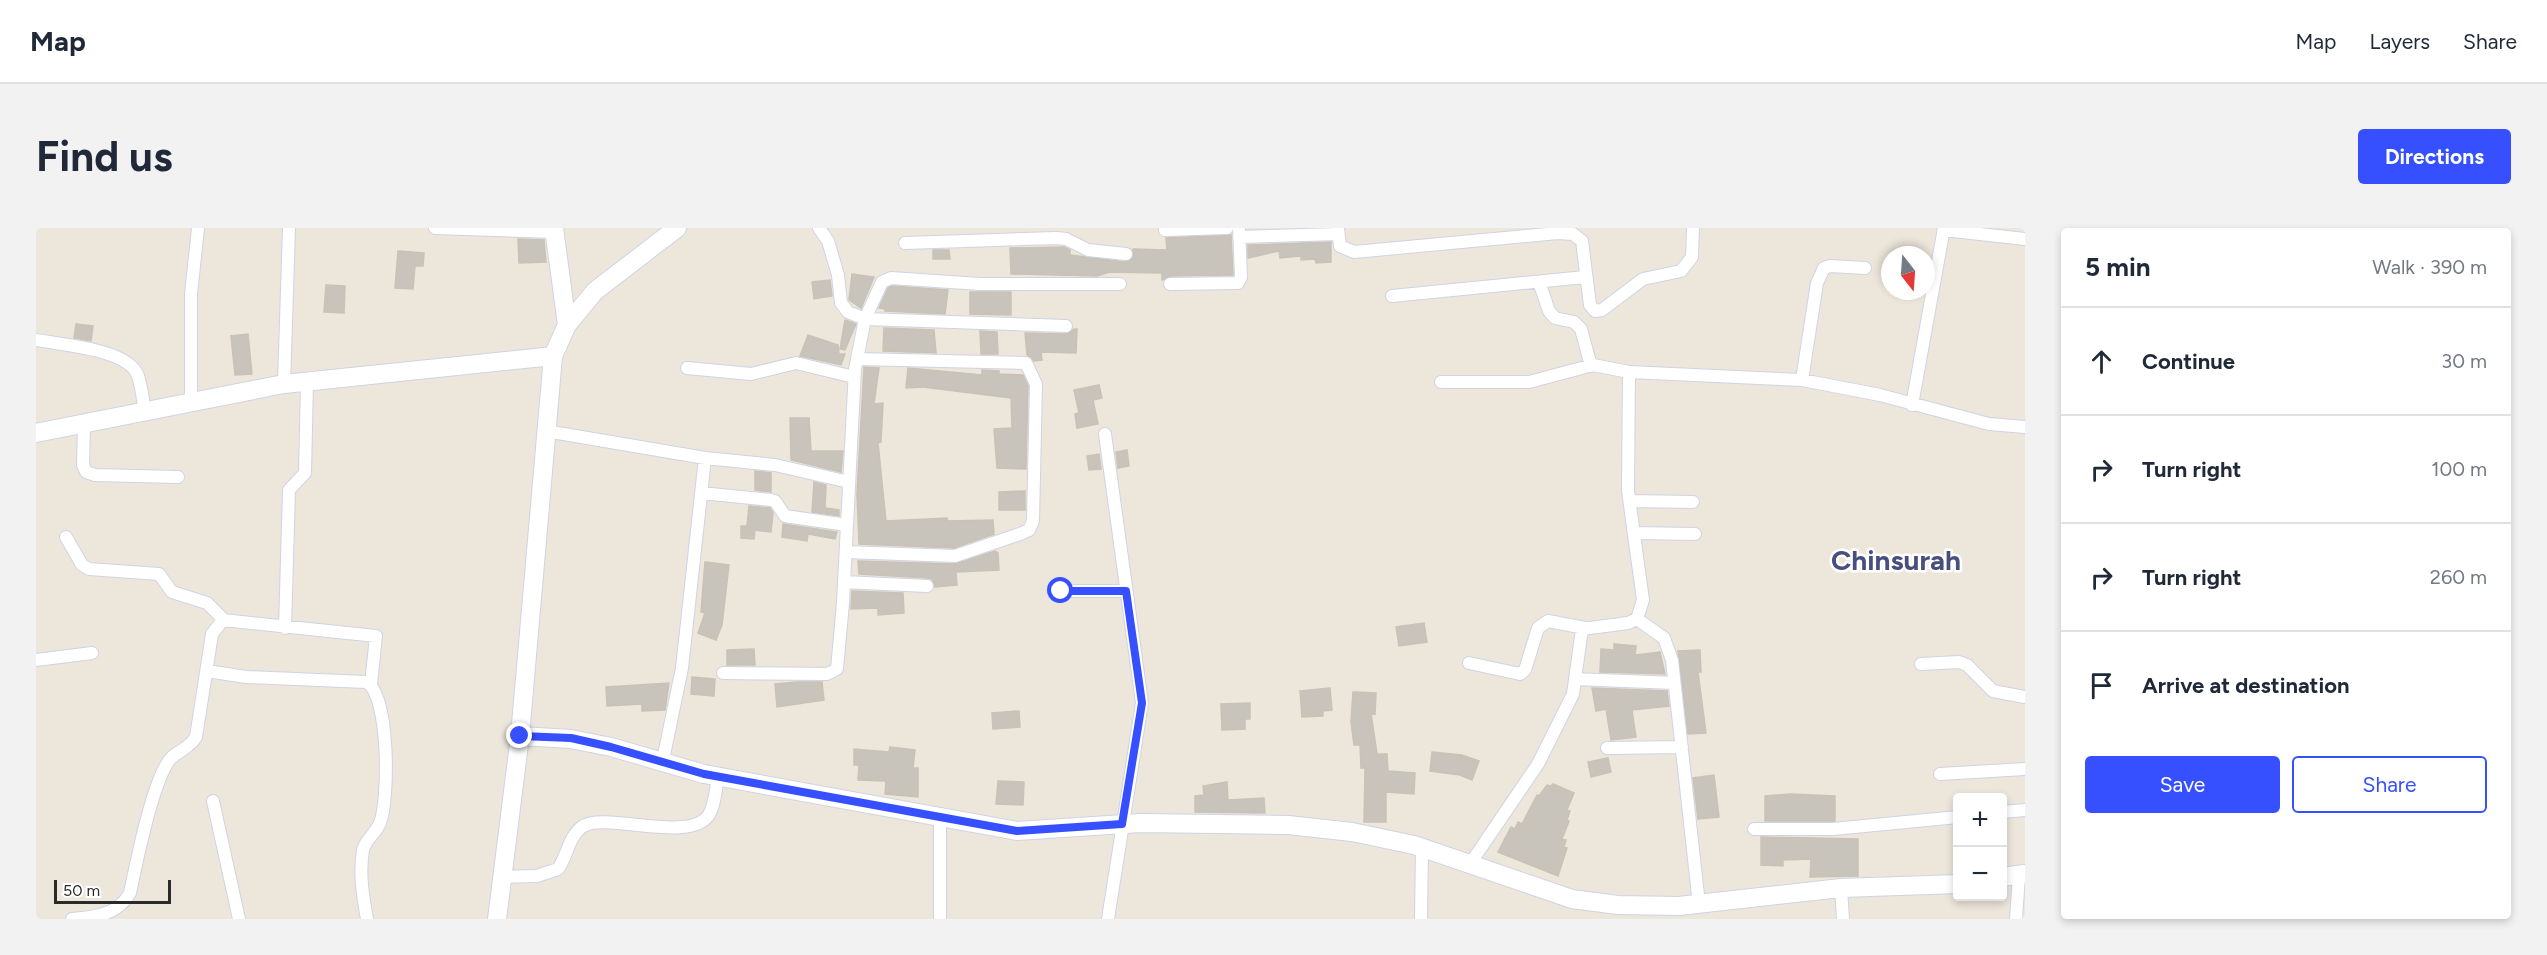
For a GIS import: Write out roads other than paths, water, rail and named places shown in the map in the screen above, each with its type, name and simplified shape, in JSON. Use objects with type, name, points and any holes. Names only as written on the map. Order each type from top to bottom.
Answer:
[{"type":"street","points":[[191,404],[191,294],[198,228]]},
{"type":"street","points":[[284,384],[289,228]]},
{"type":"street","points":[[435,228],[555,230],[567,325]]},
{"type":"street","points":[[497,919],[520,736],[553,356],[567,325],[595,291],[677,228]]},
{"type":"street","points":[[819,228],[828,241],[838,275],[842,303],[848,312],[865,319],[1066,326]]},
{"type":"street","points":[[1165,230],[1227,228]]},
{"type":"street","points":[[1170,284],[1238,283],[1241,277],[1239,232],[1338,231],[1340,246],[1354,252],[1573,234],[1582,241],[1590,306],[1595,310],[1602,310],[1643,279],[1670,275],[1688,266],[1692,257],[1693,228]]},
{"type":"street","points":[[1912,405],[1944,229],[2025,239]]},
{"type":"street","points":[[905,243],[1051,233],[1088,250],[1126,254]]},
{"type":"street","points":[[1802,380],[1817,283],[1821,273],[1830,266],[1865,268]]},
{"type":"street","points":[[1392,296],[1586,277]]},
{"type":"street","points":[[723,673],[827,674],[837,669],[846,552],[854,377],[865,319],[882,282],[891,278],[980,284],[1120,284]]},
{"type":"street","points":[[1539,282],[1549,311],[1555,318],[1574,322],[1581,329],[1591,366]]},
{"type":"street","points":[[36,340],[115,355],[127,362],[138,374],[145,413]]},
{"type":"street","points":[[36,433],[284,384],[553,356]]},
{"type":"street","points":[[846,552],[955,556],[1029,530],[1033,521],[1036,384],[1026,363],[857,359]]},
{"type":"street","points":[[687,368],[751,375],[796,363],[854,377]]},
{"type":"street","points":[[1441,382],[1530,382],[1591,366],[1629,372],[1802,380],[1880,395],[1989,424],[2025,427]]},
{"type":"street","points":[[1469,663],[1520,674],[1526,670],[1538,628],[1542,623],[1548,621],[1586,628],[1629,623],[1637,619],[1643,600],[1630,501],[1629,372]]},
{"type":"street","points":[[285,628],[289,490],[305,473],[307,382]]},
{"type":"street","points":[[84,425],[83,465],[86,472],[178,477]]},
{"type":"street","points":[[546,431],[705,458],[775,465],[849,482]]},
{"type":"street","points":[[1105,434],[1142,703],[1108,919]]},
{"type":"street","points":[[663,760],[682,668],[705,458]]},
{"type":"street","points":[[701,493],[775,501],[785,516],[847,525]]},
{"type":"street","points":[[1630,501],[1694,502]]},
{"type":"street","points":[[1634,533],[1695,534]]},
{"type":"street","points":[[66,537],[82,565],[89,568],[159,574],[172,592],[207,603],[225,621]]},
{"type":"street","points":[[844,582],[927,586]]},
{"type":"street","points":[[1061,591],[1126,591]]},
{"type":"street","points":[[1637,619],[1664,638],[1672,660],[1700,904]]},
{"type":"street","points":[[72,919],[105,914],[124,903],[130,893],[160,778],[172,758],[189,748],[196,737],[212,634],[216,625],[225,621],[376,636],[372,684]]},
{"type":"street","points":[[1470,864],[1538,764],[1573,694],[1582,629],[1586,628]]},
{"type":"street","points":[[36,660],[92,653]]},
{"type":"street","points":[[1921,664],[1959,662],[1973,670],[1993,691],[2025,697]]},
{"type":"street","points":[[207,671],[246,677],[366,682],[372,684],[376,690],[387,754],[380,822],[363,848],[362,890],[367,919]]},
{"type":"street","points":[[1575,679],[1674,682]]},
{"type":"street","points":[[520,736],[571,738],[718,776],[1017,831],[1122,824],[1288,825],[1352,832],[1422,848],[1572,899],[1633,912],[1680,912],[1700,904],[1841,888],[1953,884]]},
{"type":"street","points":[[1607,748],[1682,747]]},
{"type":"street","points":[[1940,774],[2025,770]]},
{"type":"street","points":[[503,877],[537,876],[558,869],[575,832],[586,824],[604,821],[643,828],[682,826],[700,822],[707,818],[711,810],[718,776]]},
{"type":"street","points":[[213,801],[239,919]]},
{"type":"street","points":[[2007,812],[2025,810]]},
{"type":"street","points":[[940,817],[940,919]]},
{"type":"street","points":[[1754,829],[1833,829],[1953,817]]},
{"type":"street","points":[[1421,919],[1422,848]]},
{"type":"street","points":[[2016,875],[2016,919]]},
{"type":"street","points":[[1841,888],[1843,919]]},
{"type":"district","name":"Chinsurah","points":[[1896,560]]}]
